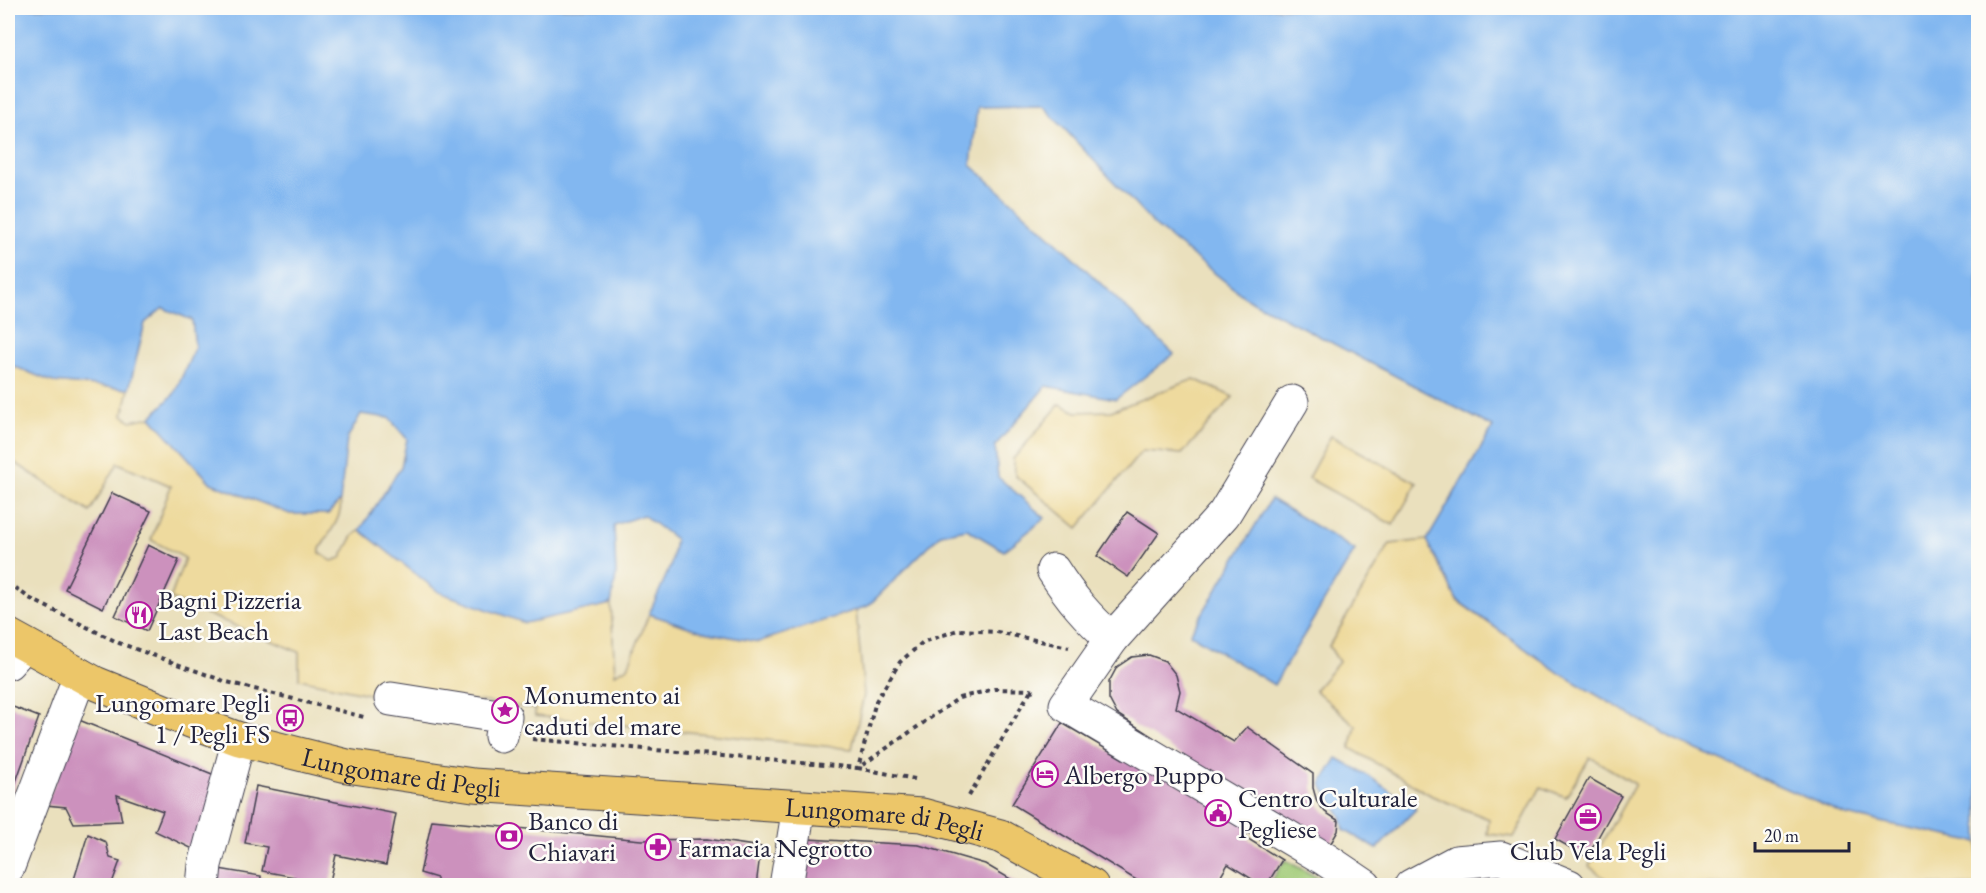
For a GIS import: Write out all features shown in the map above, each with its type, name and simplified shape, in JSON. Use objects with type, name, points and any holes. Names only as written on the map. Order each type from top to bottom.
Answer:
[{"type":"main road","name":"Lungomare di Pegli","points":[[13,648],[159,709],[239,739],[347,766],[473,785],[922,815],[1000,836],[1092,885]]},
{"type":"street","points":[[1292,402],[1224,514],[1105,649],[1066,705],[1365,885]]},
{"type":"street","points":[[1053,570],[1071,598],[1090,620],[1105,649]]},
{"type":"street","points":[[8,867],[80,675]]},
{"type":"street","name":"Lungomare di Pegli","points":[[391,699],[505,717],[501,736]]},
{"type":"street","points":[[203,885],[205,865],[239,739]]},
{"type":"street","points":[[786,885],[798,807]]},
{"type":"street","points":[[1411,885],[1456,862],[1501,858],[1569,885]]},
{"type":"path","points":[[858,768],[876,701],[900,662],[923,642],[958,630],[997,632],[1073,648],[1105,649]]},
{"type":"path","points":[[858,768],[959,698],[994,689],[1031,690],[1066,705]]},
{"type":"path","points":[[968,797],[1031,690]]},
{"type":"path","points":[[853,767],[920,780]]},
{"type":"path","points":[[959,793],[977,800]]},
{"type":"green space","points":[[1285,860],[1331,885],[1269,885]]},
{"type":"sand","points":[[8,364],[53,382],[129,389],[123,415],[131,421],[151,417],[211,483],[290,514],[328,514],[340,501],[340,513],[320,549],[320,553],[332,561],[341,558],[353,536],[360,530],[439,592],[525,623],[611,604],[615,674],[628,667],[649,614],[704,632],[758,642],[856,610],[864,695],[852,749],[535,716],[535,709],[393,689],[391,699],[299,679],[299,652],[170,599],[185,558],[151,540],[171,486],[118,463],[90,512],[8,458]]},
{"type":"sand","points":[[1194,379],[1233,397],[1182,454],[1142,451],[1078,528],[1016,476],[1013,459],[1060,404],[1076,412],[1111,411]]},
{"type":"sand","points":[[1331,436],[1417,483],[1393,525],[1308,478]]},
{"type":"sand","points":[[1427,540],[1457,601],[1561,674],[1672,739],[1846,815],[1978,842],[1978,885],[1613,885],[1589,866],[1635,784],[1590,757],[1566,797],[1541,787],[1514,837],[1487,834],[1489,819],[1432,796],[1350,748],[1356,726],[1315,690],[1339,662],[1329,646],[1390,544]]},
{"type":"water","points":[[8,8],[1978,8],[1978,842],[1846,815],[1672,739],[1561,674],[1457,600],[1427,540],[1493,427],[1246,298],[1154,225],[1043,106],[977,107],[971,165],[1074,258],[1174,354],[1116,399],[1046,386],[995,446],[998,477],[1045,518],[1004,551],[967,529],[941,534],[868,606],[758,642],[704,632],[649,614],[671,565],[675,539],[643,515],[614,525],[616,576],[611,604],[525,623],[439,592],[360,530],[401,467],[407,439],[389,418],[361,414],[347,439],[340,501],[328,514],[290,514],[211,483],[151,417],[174,394],[195,348],[192,320],[163,308],[145,323],[129,389],[53,382],[8,364]]},
{"type":"water","points":[[1271,499],[1355,550],[1274,685],[1190,634]]},
{"type":"water","points":[[1337,758],[1367,775],[1416,809],[1377,849],[1344,830],[1341,816],[1321,784]]},
{"type":"building","points":[[112,493],[151,511],[103,608],[65,589]]},
{"type":"building","points":[[1127,512],[1159,533],[1128,577],[1097,556]]},
{"type":"building","points":[[148,545],[179,560],[147,631],[115,616]]},
{"type":"building","points":[[1149,655],[1165,661],[1176,675],[1180,691],[1176,708],[1234,742],[1247,727],[1313,774],[1313,788],[1317,802],[1325,812],[1339,821],[1338,831],[1331,843],[1320,845],[1117,714],[1109,699],[1109,682],[1117,667],[1132,657]]},
{"type":"building","points":[[8,705],[39,717],[8,804]]},
{"type":"building","points":[[79,720],[222,778],[197,851],[155,831],[163,811],[117,795],[122,821],[74,823],[66,807],[46,805]]},
{"type":"building","points":[[1062,723],[1123,759],[1127,752],[1251,826],[1245,837],[1282,860],[1266,886],[1228,864],[1215,886],[1146,886],[1012,804]]},
{"type":"building","points":[[1589,778],[1621,796],[1587,857],[1555,839]]},
{"type":"building","points":[[256,786],[396,814],[386,865],[336,855],[329,886],[293,886],[295,877],[262,871],[267,847],[245,843]]},
{"type":"building","points":[[432,820],[641,840],[707,839],[761,847],[756,886],[437,886],[437,878],[420,873]]},
{"type":"building","points":[[88,834],[106,842],[110,858],[120,861],[111,886],[72,886]]},
{"type":"building","points":[[807,839],[919,845],[985,864],[1019,884],[1018,886],[806,886],[806,883],[792,881]]},
{"type":"building","points":[[213,868],[261,876],[260,886],[211,886]]},
{"type":"place","name":"Bagni Pizzeria Last Beach","points":[[139,615]]},
{"type":"place","name":"Monumento ai caduti del mare","points":[[505,710]]},
{"type":"place","name":"Lungomare Pegli 1 / Pegli FS","points":[[290,718]]},
{"type":"place","name":"Albergo Puppo","points":[[1045,774]]},
{"type":"place","name":"Centro Culturale Pegliese","points":[[1218,813]]},
{"type":"place","name":"Club Vela Pegli","points":[[1588,817]]},
{"type":"place","name":"Banco di Chiavari","points":[[509,836]]},
{"type":"place","name":"Farmacia Negrotto","points":[[658,847]]}]
